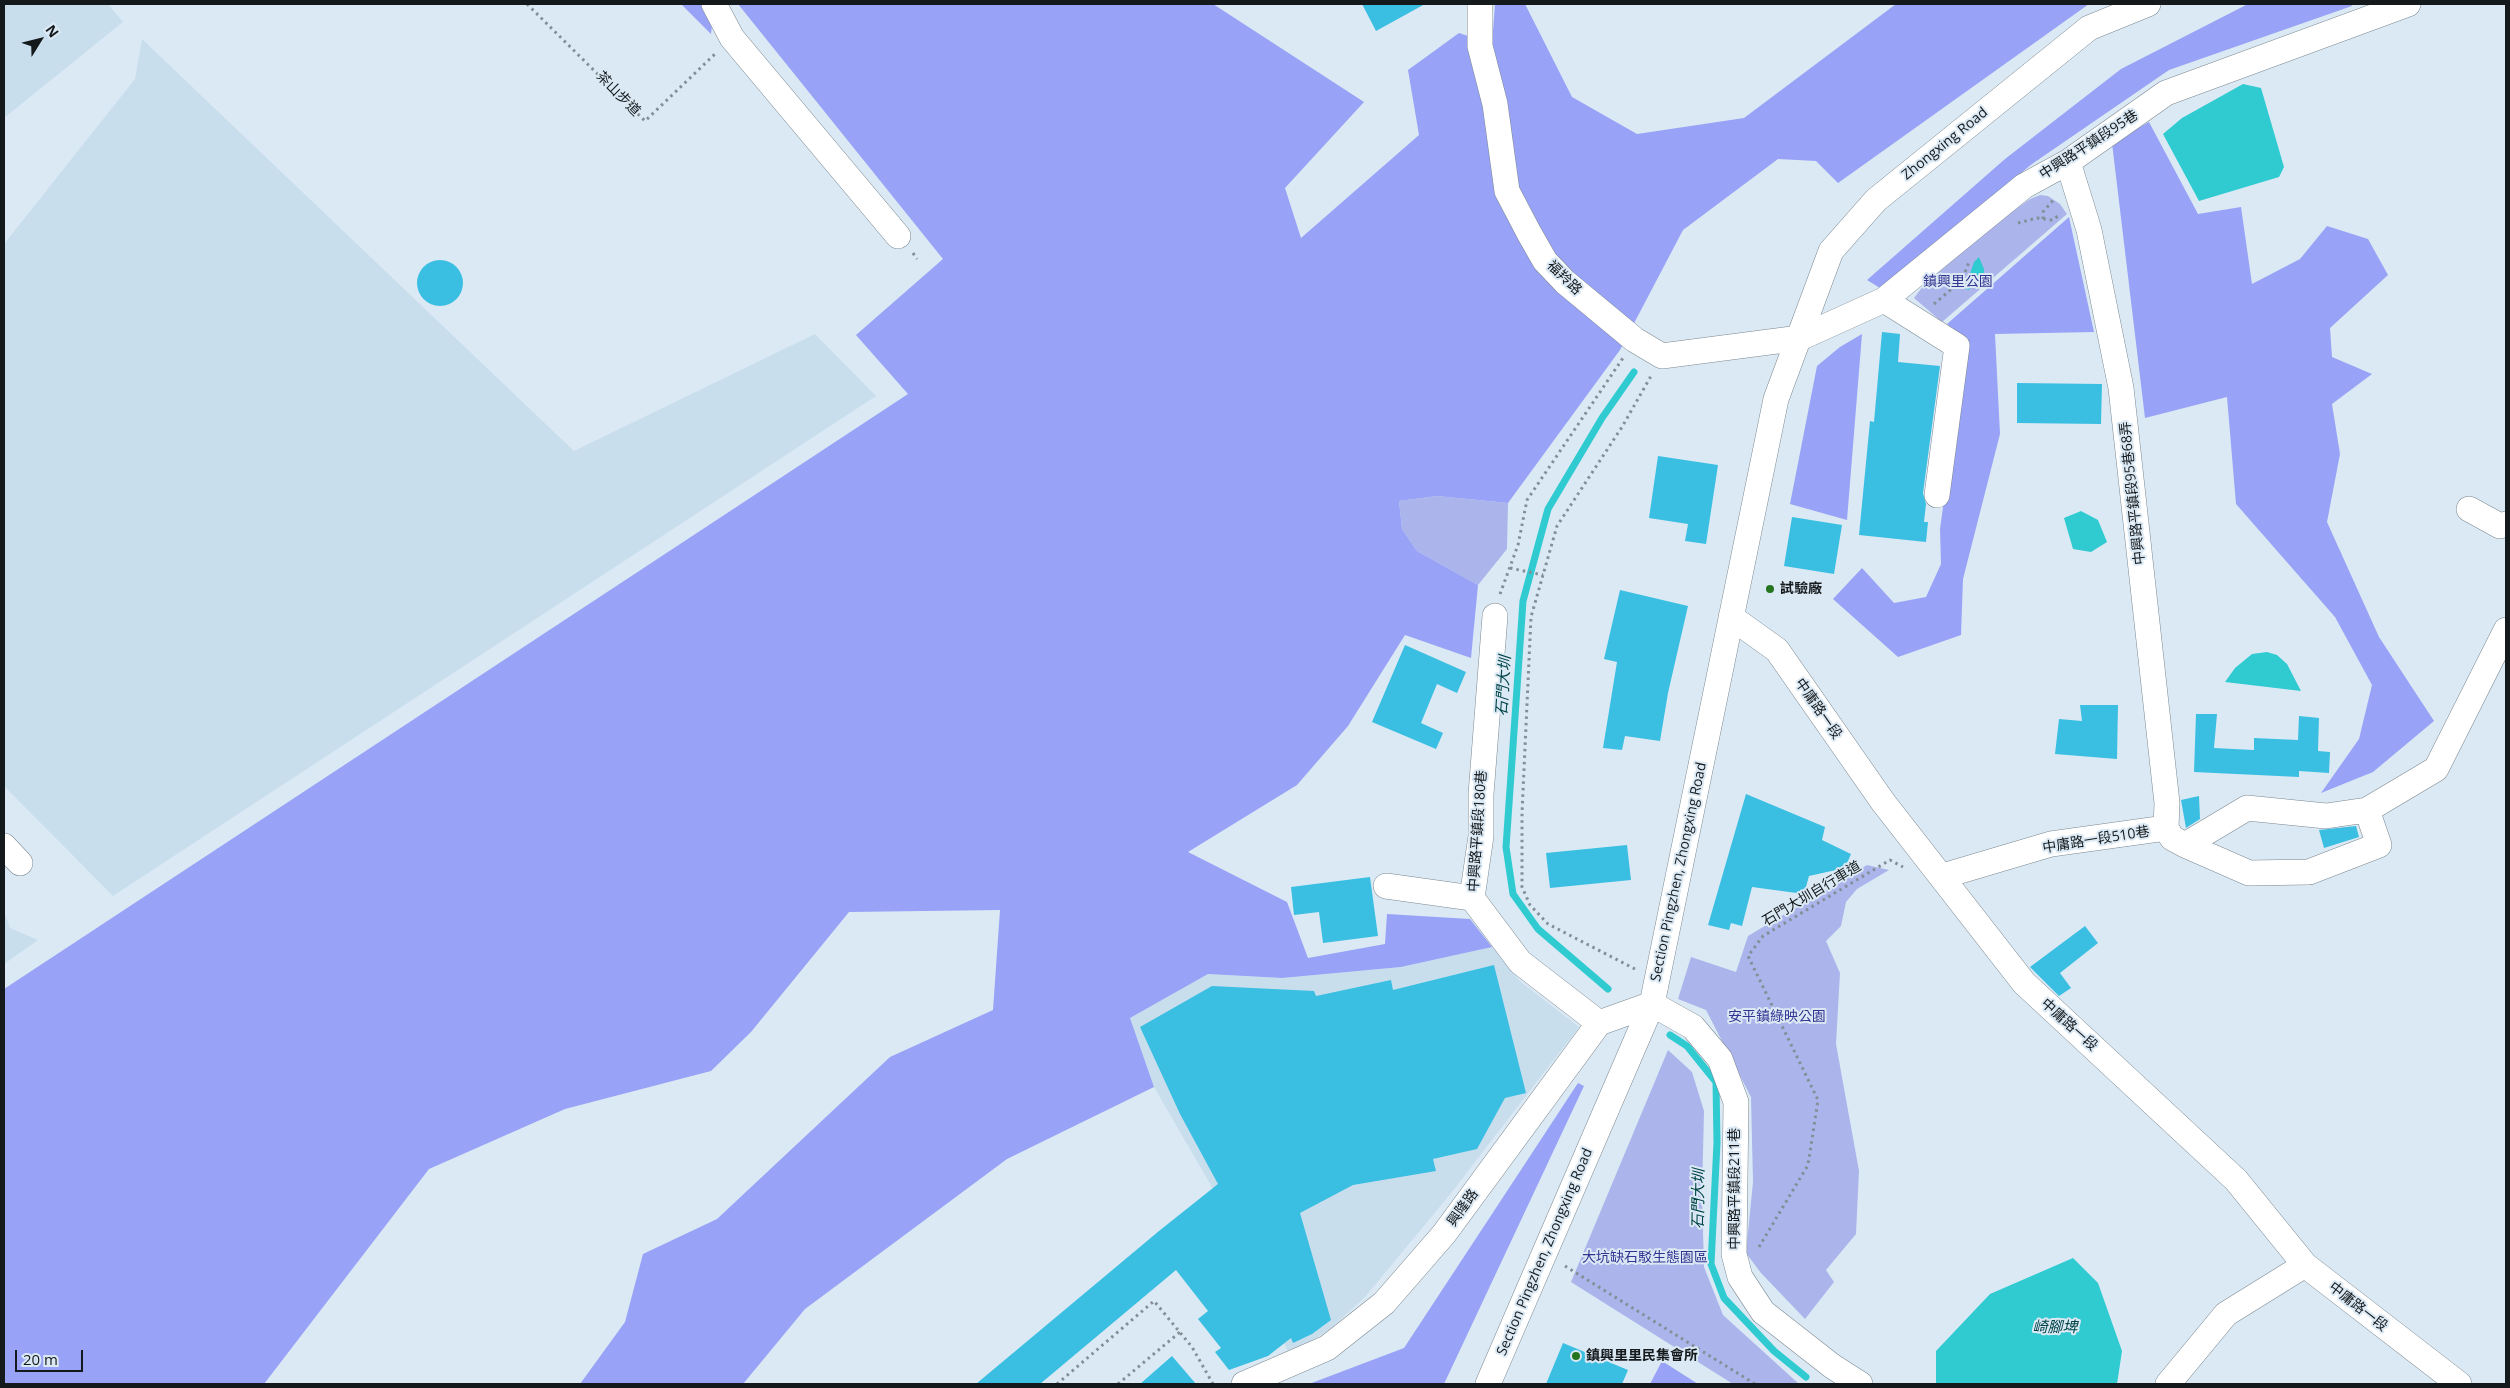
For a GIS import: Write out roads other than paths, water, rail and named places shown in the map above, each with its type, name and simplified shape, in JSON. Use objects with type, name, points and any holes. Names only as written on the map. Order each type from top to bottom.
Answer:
[{"type":"street","points":[[714,4],[732,38],[898,236]]},
{"type":"street","name":"福羚路","points":[[1480,4],[1480,46],[1495,104],[1507,192],[1545,261],[1565,282],[1635,340],[1662,356],[1800,338]]},
{"type":"street","name":"Zhongxing Road","points":[[1800,338],[1831,251],[1876,200],[2088,28],[2148,4]]},
{"type":"street","name":"中興路平鎮段95巷","points":[[1800,338],[1884,300],[2024,186],[2068,162],[2166,93],[2408,4]]},
{"type":"street","name":"中興路平鎮段95巷68弄","points":[[2068,162],[2084,212],[2121,388],[2166,793],[2166,828]]},
{"type":"street","points":[[1884,300],[1958,346],[1937,495]]},
{"type":"street","name":"Section Pingzhen, Zhongxing Road","points":[[1488,1384],[1652,1004],[1776,399],[1800,338]]},
{"type":"street","points":[[2469,509],[2500,526],[2506,524]]},
{"type":"street","name":"中興路平鎮段180巷","points":[[1495,616],[1481,794],[1481,836],[1472,898],[1520,962],[1599,1023]]},
{"type":"street","name":"中庸路一段","points":[[1731,617],[1777,650],[1883,802],[1943,876],[2024,984],[2236,1180],[2304,1265],[2459,1384]]},
{"type":"street","points":[[2185,845],[2247,808],[2326,816],[2367,810],[2436,769],[2506,630]]},
{"type":"street","name":"中庸路一段510巷","points":[[1943,876],[2051,844],[2166,828],[2172,838],[2249,873],[2309,872],[2379,845],[2367,810]]},
{"type":"street","points":[[1386,886],[1472,898]]},
{"type":"street","points":[[1599,1023],[1652,1004]]},
{"type":"street","name":"中興路平鎮段211巷","points":[[1652,1004],[1693,1027],[1720,1060],[1736,1102],[1734,1254],[1740,1277],[1763,1312],[1832,1366],[1860,1384]]},
{"type":"street","name":"興隆路","points":[[1244,1384],[1327,1348],[1384,1303],[1444,1234],[1599,1023]]},
{"type":"street","points":[[2168,1384],[2226,1314],[2304,1265]]},
{"type":"water","points":[[2243,84],[2261,88],[2284,167],[2279,177],[2199,201],[2163,134],[2182,118]]},
{"type":"water","points":[[1979,257],[1984,269],[1984,275],[1978,283],[1968,290],[1965,288],[1974,262]]},
{"type":"water","points":[[2081,511],[2098,520],[2107,542],[2091,552],[2073,549],[2064,518]]},
{"type":"water","points":[[2267,652],[2277,655],[2287,664],[2301,691],[2225,682],[2235,668],[2252,654]]},
{"type":"water","name":"崎腳埤","points":[[2073,1258],[2098,1283],[2122,1351],[2117,1384],[1936,1384],[1936,1351],[1990,1294]]},
{"type":"waterway","name":"石門大圳","points":[[1608,989],[1538,929],[1513,894],[1506,847],[1523,601],[1548,509],[1602,418],[1634,372]]},
{"type":"waterway","name":"石門大圳","points":[[1670,1035],[1687,1046],[1716,1082],[1717,1143],[1711,1264],[1724,1298],[1774,1351],[1806,1377]]},
{"type":"place","name":"試驗廠","points":[[1770,589]]},
{"type":"place","name":"鎮興里里民集會所","points":[[1576,1356]]},
{"type":"park label","name":"鎮興里公園","points":[[1958,282]]},
{"type":"park label","name":"安平鎮綠映公園","points":[[1777,1017]]},
{"type":"park label","name":"大坑缺石駁生態園區","points":[[1645,1258]]}]
